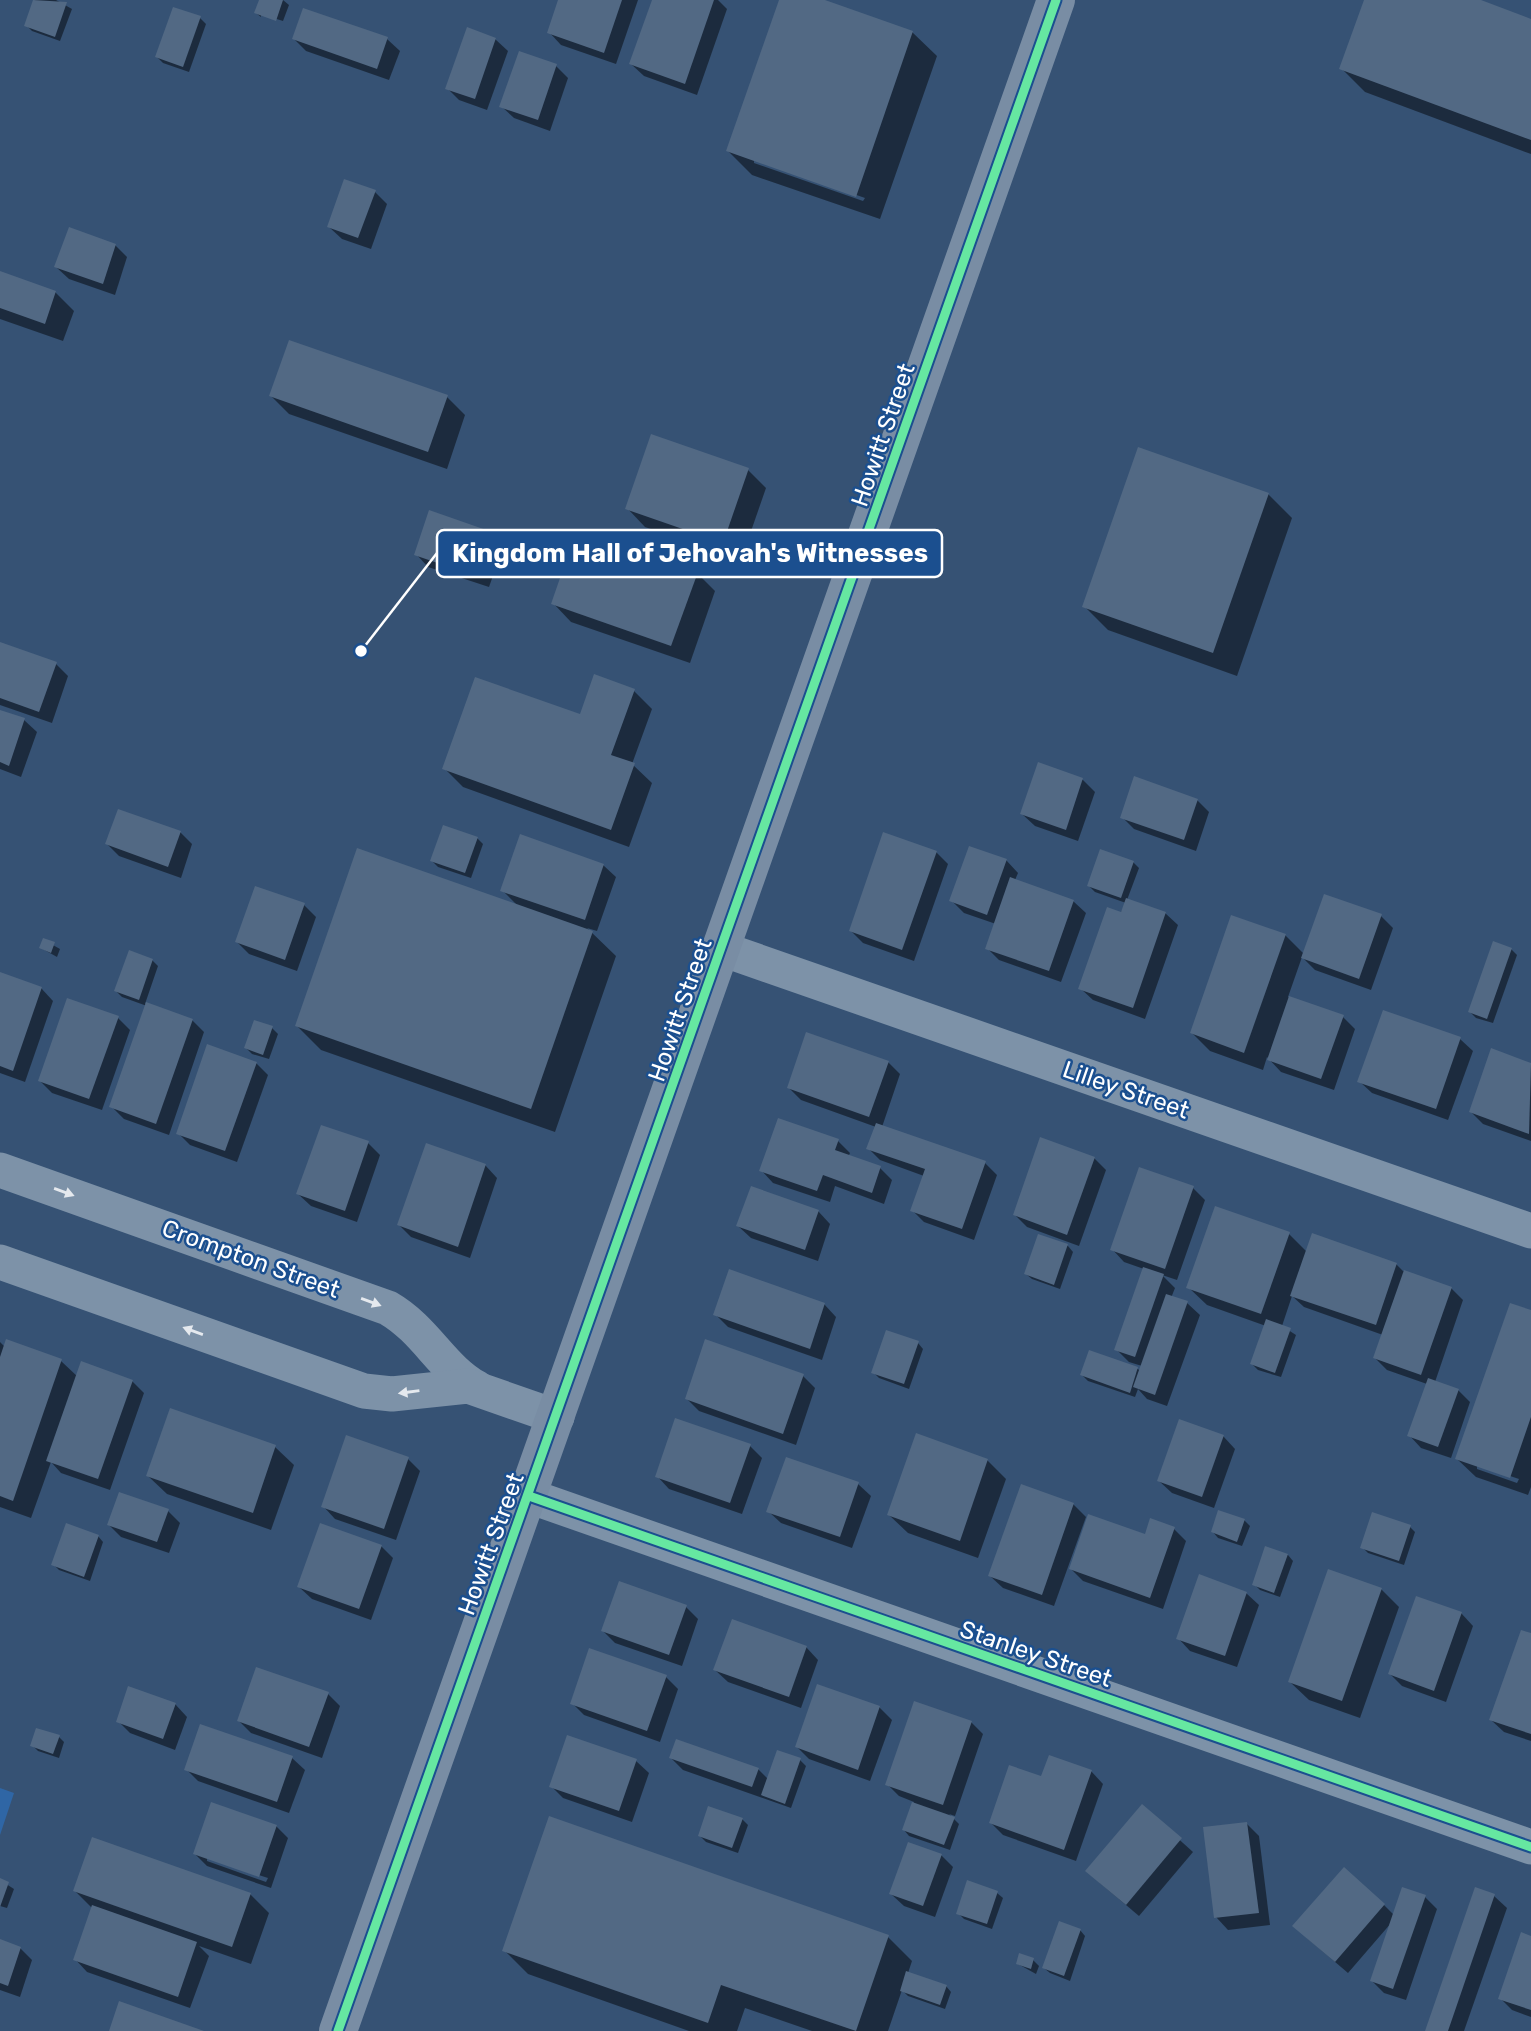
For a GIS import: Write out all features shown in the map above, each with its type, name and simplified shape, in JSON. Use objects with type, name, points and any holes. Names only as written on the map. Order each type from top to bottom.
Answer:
[{"type":"main road","name":"Howitt Street","points":[[338,2031],[557,1418],[1056,0]]},
{"type":"street","name":"Lilley Street","points":[[722,949],[1531,1231]]},
{"type":"street","name":"Crompton Street","points":[[0,1170],[388,1308],[412,1324],[460,1376],[477,1388],[557,1418]]},
{"type":"street","name":"Crompton Street","points":[[0,1262],[364,1391],[392,1394],[452,1386],[477,1388]]},
{"type":"street","name":"Stanley Street","points":[[529,1496],[1531,1847]]},
{"type":"shaded area","points":[[0,1788],[14,1793],[0,1835]]},
{"type":"building","points":[[33,0],[67,2],[55,37],[24,26]]},
{"type":"building","points":[[259,0],[283,0],[276,21],[254,13]]},
{"type":"building","points":[[558,0],[622,0],[604,53],[547,33]]},
{"type":"building","points":[[652,0],[714,0],[685,84],[629,64]]},
{"type":"building","points":[[779,0],[825,0],[913,31],[856,197],[726,151]]},
{"type":"building","points":[[1364,0],[1481,0],[1531,19],[1531,140],[1339,69]]},
{"type":"building","points":[[173,7],[201,16],[183,67],[155,57]]},
{"type":"building","points":[[303,8],[388,37],[377,69],[292,39]]},
{"type":"building","points":[[467,27],[496,38],[475,99],[445,89]]},
{"type":"building","points":[[519,51],[557,64],[538,120],[499,107]]},
{"type":"building","points":[[344,179],[376,190],[358,238],[327,227]]},
{"type":"building","points":[[69,227],[116,244],[103,284],[54,267]]},
{"type":"building","points":[[0,271],[56,291],[45,324],[0,308]]},
{"type":"building","points":[[289,340],[448,395],[428,452],[269,396]]},
{"type":"building","points":[[651,434],[749,468],[723,543],[625,509]]},
{"type":"building","points":[[1138,447],[1269,493],[1213,653],[1082,607]]},
{"type":"building","points":[[429,510],[492,532],[476,576],[414,555]]},
{"type":"building","points":[[577,529],[698,572],[671,646],[551,604]]},
{"type":"building","points":[[0,642],[57,662],[39,712],[0,698]]},
{"type":"building","points":[[594,674],[635,689],[611,755],[635,763],[611,830],[442,769],[475,677],[580,714]]},
{"type":"building","points":[[0,710],[25,718],[9,766],[0,762]]},
{"type":"building","points":[[1038,762],[1083,778],[1066,830],[1020,814]]},
{"type":"building","points":[[1134,776],[1198,799],[1184,840],[1120,818]]},
{"type":"building","points":[[118,809],[181,831],[168,867],[105,844]]},
{"type":"building","points":[[443,825],[478,837],[465,873],[430,861]]},
{"type":"building","points":[[883,832],[937,851],[902,950],[849,931]]},
{"type":"building","points":[[520,834],[604,864],[585,920],[500,891]]},
{"type":"building","points":[[969,846],[1007,859],[987,915],[949,901]]},
{"type":"building","points":[[357,848],[593,931],[531,1109],[295,1026]]},
{"type":"building","points":[[1100,849],[1134,861],[1121,898],[1087,886]]},
{"type":"building","points":[[1010,877],[1074,900],[1049,971],[985,949]]},
{"type":"building","points":[[255,886],[305,903],[285,960],[235,942]]},
{"type":"building","points":[[1324,894],[1382,914],[1359,979],[1301,958]]},
{"type":"building","points":[[1126,898],[1166,912],[1133,1008],[1078,989],[1107,907],[1121,912]]},
{"type":"building","points":[[1231,915],[1286,934],[1244,1053],[1190,1033]]},
{"type":"building","points":[[43,938],[55,942],[51,953],[39,948]]},
{"type":"building","points":[[1493,941],[1512,948],[1487,1019],[1468,1012]]},
{"type":"building","points":[[129,950],[153,959],[139,1000],[114,991]]},
{"type":"building","points":[[0,972],[42,987],[13,1071],[0,1066]]},
{"type":"building","points":[[1289,996],[1344,1015],[1321,1079],[1267,1060]]},
{"type":"building","points":[[67,998],[119,1016],[89,1099],[38,1081]]},
{"type":"building","points":[[146,1002],[193,1019],[156,1124],[109,1107]]},
{"type":"building","points":[[1383,1010],[1461,1037],[1436,1109],[1357,1082]]},
{"type":"building","points":[[254,1020],[273,1026],[263,1055],[244,1048]]},
{"type":"building","points":[[806,1032],[889,1061],[869,1117],[787,1088]]},
{"type":"building","points":[[207,1044],[257,1062],[225,1151],[176,1134]]},
{"type":"building","points":[[1491,1048],[1531,1063],[1529,1134],[1469,1112]]},
{"type":"building","points":[[778,1118],[839,1139],[835,1150],[881,1166],[872,1193],[823,1175],[817,1191],[759,1171]]},
{"type":"building","points":[[876,1123],[986,1161],[962,1229],[910,1211],[925,1169],[866,1149]]},
{"type":"building","points":[[321,1125],[369,1141],[345,1211],[296,1194]]},
{"type":"building","points":[[1040,1137],[1095,1157],[1067,1235],[1013,1215]]},
{"type":"building","points":[[426,1143],[486,1164],[458,1247],[397,1225]]},
{"type":"building","points":[[1139,1167],[1194,1186],[1165,1269],[1110,1250]]},
{"type":"building","points":[[751,1186],[819,1210],[805,1250],[736,1226]]},
{"type":"building","points":[[1215,1206],[1290,1232],[1261,1314],[1186,1288]]},
{"type":"building","points":[[1312,1233],[1397,1263],[1376,1325],[1290,1296]]},
{"type":"building","points":[[1038,1234],[1068,1244],[1054,1285],[1024,1274]]},
{"type":"building","points":[[1143,1267],[1164,1274],[1135,1357],[1114,1350]]},
{"type":"building","points":[[729,1269],[825,1303],[810,1349],[713,1315]]},
{"type":"building","points":[[1404,1270],[1452,1287],[1421,1375],[1373,1358]]},
{"type":"building","points":[[1166,1294],[1188,1301],[1155,1395],[1133,1387]]},
{"type":"building","points":[[1510,1303],[1531,1310],[1531,1417],[1510,1478],[1455,1459]]},
{"type":"building","points":[[1266,1319],[1291,1328],[1275,1373],[1250,1364]]},
{"type":"building","points":[[886,1330],[919,1341],[904,1384],[871,1373]]},
{"type":"building","points":[[6,1339],[62,1359],[13,1501],[0,1496],[0,1357]]},
{"type":"building","points":[[705,1339],[804,1374],[783,1434],[685,1399]]},
{"type":"building","points":[[1089,1350],[1138,1367],[1130,1393],[1080,1375]]},
{"type":"building","points":[[81,1361],[133,1380],[98,1479],[46,1461]]},
{"type":"building","points":[[1428,1378],[1459,1389],[1438,1447],[1407,1436]]},
{"type":"building","points":[[170,1408],[276,1445],[253,1513],[146,1476]]},
{"type":"building","points":[[675,1418],[751,1444],[730,1503],[655,1477]]},
{"type":"building","points":[[1179,1419],[1224,1435],[1202,1497],[1157,1481]]},
{"type":"building","points":[[916,1433],[988,1459],[960,1541],[887,1515]]},
{"type":"building","points":[[346,1435],[409,1457],[384,1529],[321,1507]]},
{"type":"building","points":[[786,1457],[859,1482],[840,1537],[766,1512]]},
{"type":"building","points":[[1021,1484],[1074,1503],[1042,1595],[988,1576]]},
{"type":"building","points":[[119,1492],[169,1509],[157,1542],[107,1525]]},
{"type":"building","points":[[1218,1510],[1245,1519],[1237,1542],[1211,1532]]},
{"type":"building","points":[[1372,1512],[1411,1525],[1399,1561],[1360,1548]]},
{"type":"building","points":[[1088,1514],[1145,1534],[1150,1518],[1175,1527],[1150,1598],[1069,1569]]},
{"type":"building","points":[[66,1523],[99,1535],[84,1577],[51,1565]]},
{"type":"building","points":[[320,1523],[382,1545],[359,1609],[297,1587]]},
{"type":"building","points":[[1265,1546],[1288,1554],[1274,1593],[1252,1585]]},
{"type":"building","points":[[1328,1569],[1382,1588],[1342,1701],[1288,1682]]},
{"type":"building","points":[[1199,1574],[1247,1592],[1225,1656],[1176,1639]]},
{"type":"building","points":[[619,1581],[687,1605],[669,1655],[601,1631]]},
{"type":"building","points":[[1416,1596],[1462,1612],[1434,1691],[1388,1674]]},
{"type":"building","points":[[732,1619],[807,1646],[789,1697],[713,1670]]},
{"type":"building","points":[[1521,1630],[1531,1633],[1531,1734],[1489,1720]]},
{"type":"building","points":[[589,1648],[667,1675],[647,1731],[570,1704]]},
{"type":"building","points":[[256,1667],[329,1692],[309,1747],[237,1721]]},
{"type":"building","points":[[817,1684],[880,1706],[858,1770],[795,1747]]},
{"type":"building","points":[[128,1686],[176,1703],[163,1739],[116,1722]]},
{"type":"building","points":[[914,1701],[972,1721],[943,1805],[885,1785]]},
{"type":"building","points":[[200,1724],[293,1756],[277,1802],[184,1770]]},
{"type":"building","points":[[36,1728],[60,1735],[53,1754],[30,1746]]},
{"type":"building","points":[[567,1735],[637,1759],[619,1811],[549,1787]]},
{"type":"building","points":[[676,1739],[759,1768],[752,1787],[669,1758]]},
{"type":"building","points":[[777,1750],[801,1758],[785,1804],[761,1795]]},
{"type":"building","points":[[1049,1755],[1092,1770],[1064,1850],[989,1823],[1009,1765],[1041,1776]]},
{"type":"building","points":[[211,1802],[277,1825],[259,1877],[193,1854]]},
{"type":"building","points":[[912,1802],[955,1817],[944,1845],[902,1830]]},
{"type":"building","points":[[1142,1804],[1182,1838],[1126,1905],[1085,1871]]},
{"type":"building","points":[[708,1806],[743,1818],[732,1848],[698,1836]]},
{"type":"building","points":[[549,1816],[889,1935],[856,2031],[721,1985],[708,2023],[502,1951]]},
{"type":"building","points":[[1247,1822],[1259,1913],[1214,1918],[1203,1827]]},
{"type":"building","points":[[92,1837],[251,1893],[232,1947],[73,1891]]},
{"type":"building","points":[[908,1842],[942,1854],[923,1906],[889,1894]]},
{"type":"building","points":[[1344,1867],[1385,1904],[1335,1962],[1292,1926]]},
{"type":"building","points":[[0,1878],[9,1882],[0,1907]]},
{"type":"building","points":[[967,1880],[998,1891],[987,1924],[956,1914]]},
{"type":"building","points":[[1402,1887],[1426,1895],[1393,1989],[1370,1981]]},
{"type":"building","points":[[1475,1887],[1495,1894],[1448,2031],[1425,2031]]},
{"type":"building","points":[[92,1905],[197,1942],[178,1997],[73,1960]]},
{"type":"building","points":[[1059,1921],[1081,1929],[1064,1976],[1042,1968]]},
{"type":"building","points":[[1521,1932],[1531,1936],[1531,2010],[1498,1999]]},
{"type":"building","points":[[0,1939],[21,1947],[8,1986],[0,1983]]},
{"type":"building","points":[[1019,1953],[1034,1958],[1031,1969],[1016,1964]]},
{"type":"building","points":[[906,1971],[947,1985],[940,2005],[900,1991]]},
{"type":"building","points":[[119,2001],[204,2031],[109,2031]]},
{"type":"cycle path","points":[[338,2031],[1056,0]]},
{"type":"cycle path","points":[[529,1496],[1531,1847]]},
{"type":"place","name":"Kingdom Hall of Jehovah's Witnesses","points":[[361,651]]}]
